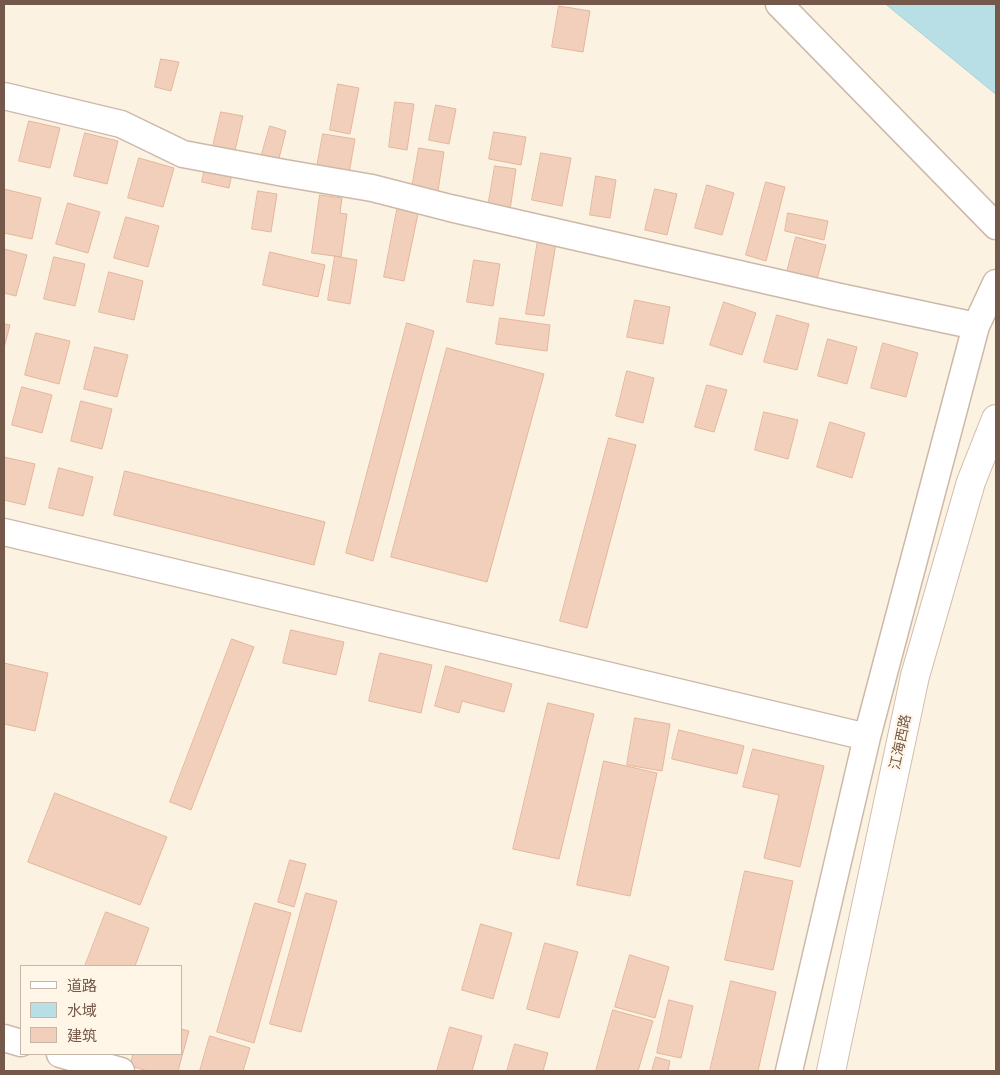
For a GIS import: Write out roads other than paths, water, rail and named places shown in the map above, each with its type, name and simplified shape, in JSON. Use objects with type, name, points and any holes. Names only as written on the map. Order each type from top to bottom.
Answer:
[{"type":"main road","name":"江海西路","points":[[831,1071],[915,676],[971,482],[996,419]]},
{"type":"street","points":[[779,4],[996,226]]},
{"type":"street","points":[[4,96],[121,124],[183,154],[372,188],[469,213],[976,326]]},
{"type":"street","points":[[789,1071],[867,737],[976,326],[996,283]]},
{"type":"street","points":[[4,532],[867,737]]},
{"type":"street","points":[[4,1038],[20,1043]]},
{"type":"street","points":[[64,1055],[121,1071]]},
{"type":"water","points":[[886,4],[996,4],[996,94]]}]
